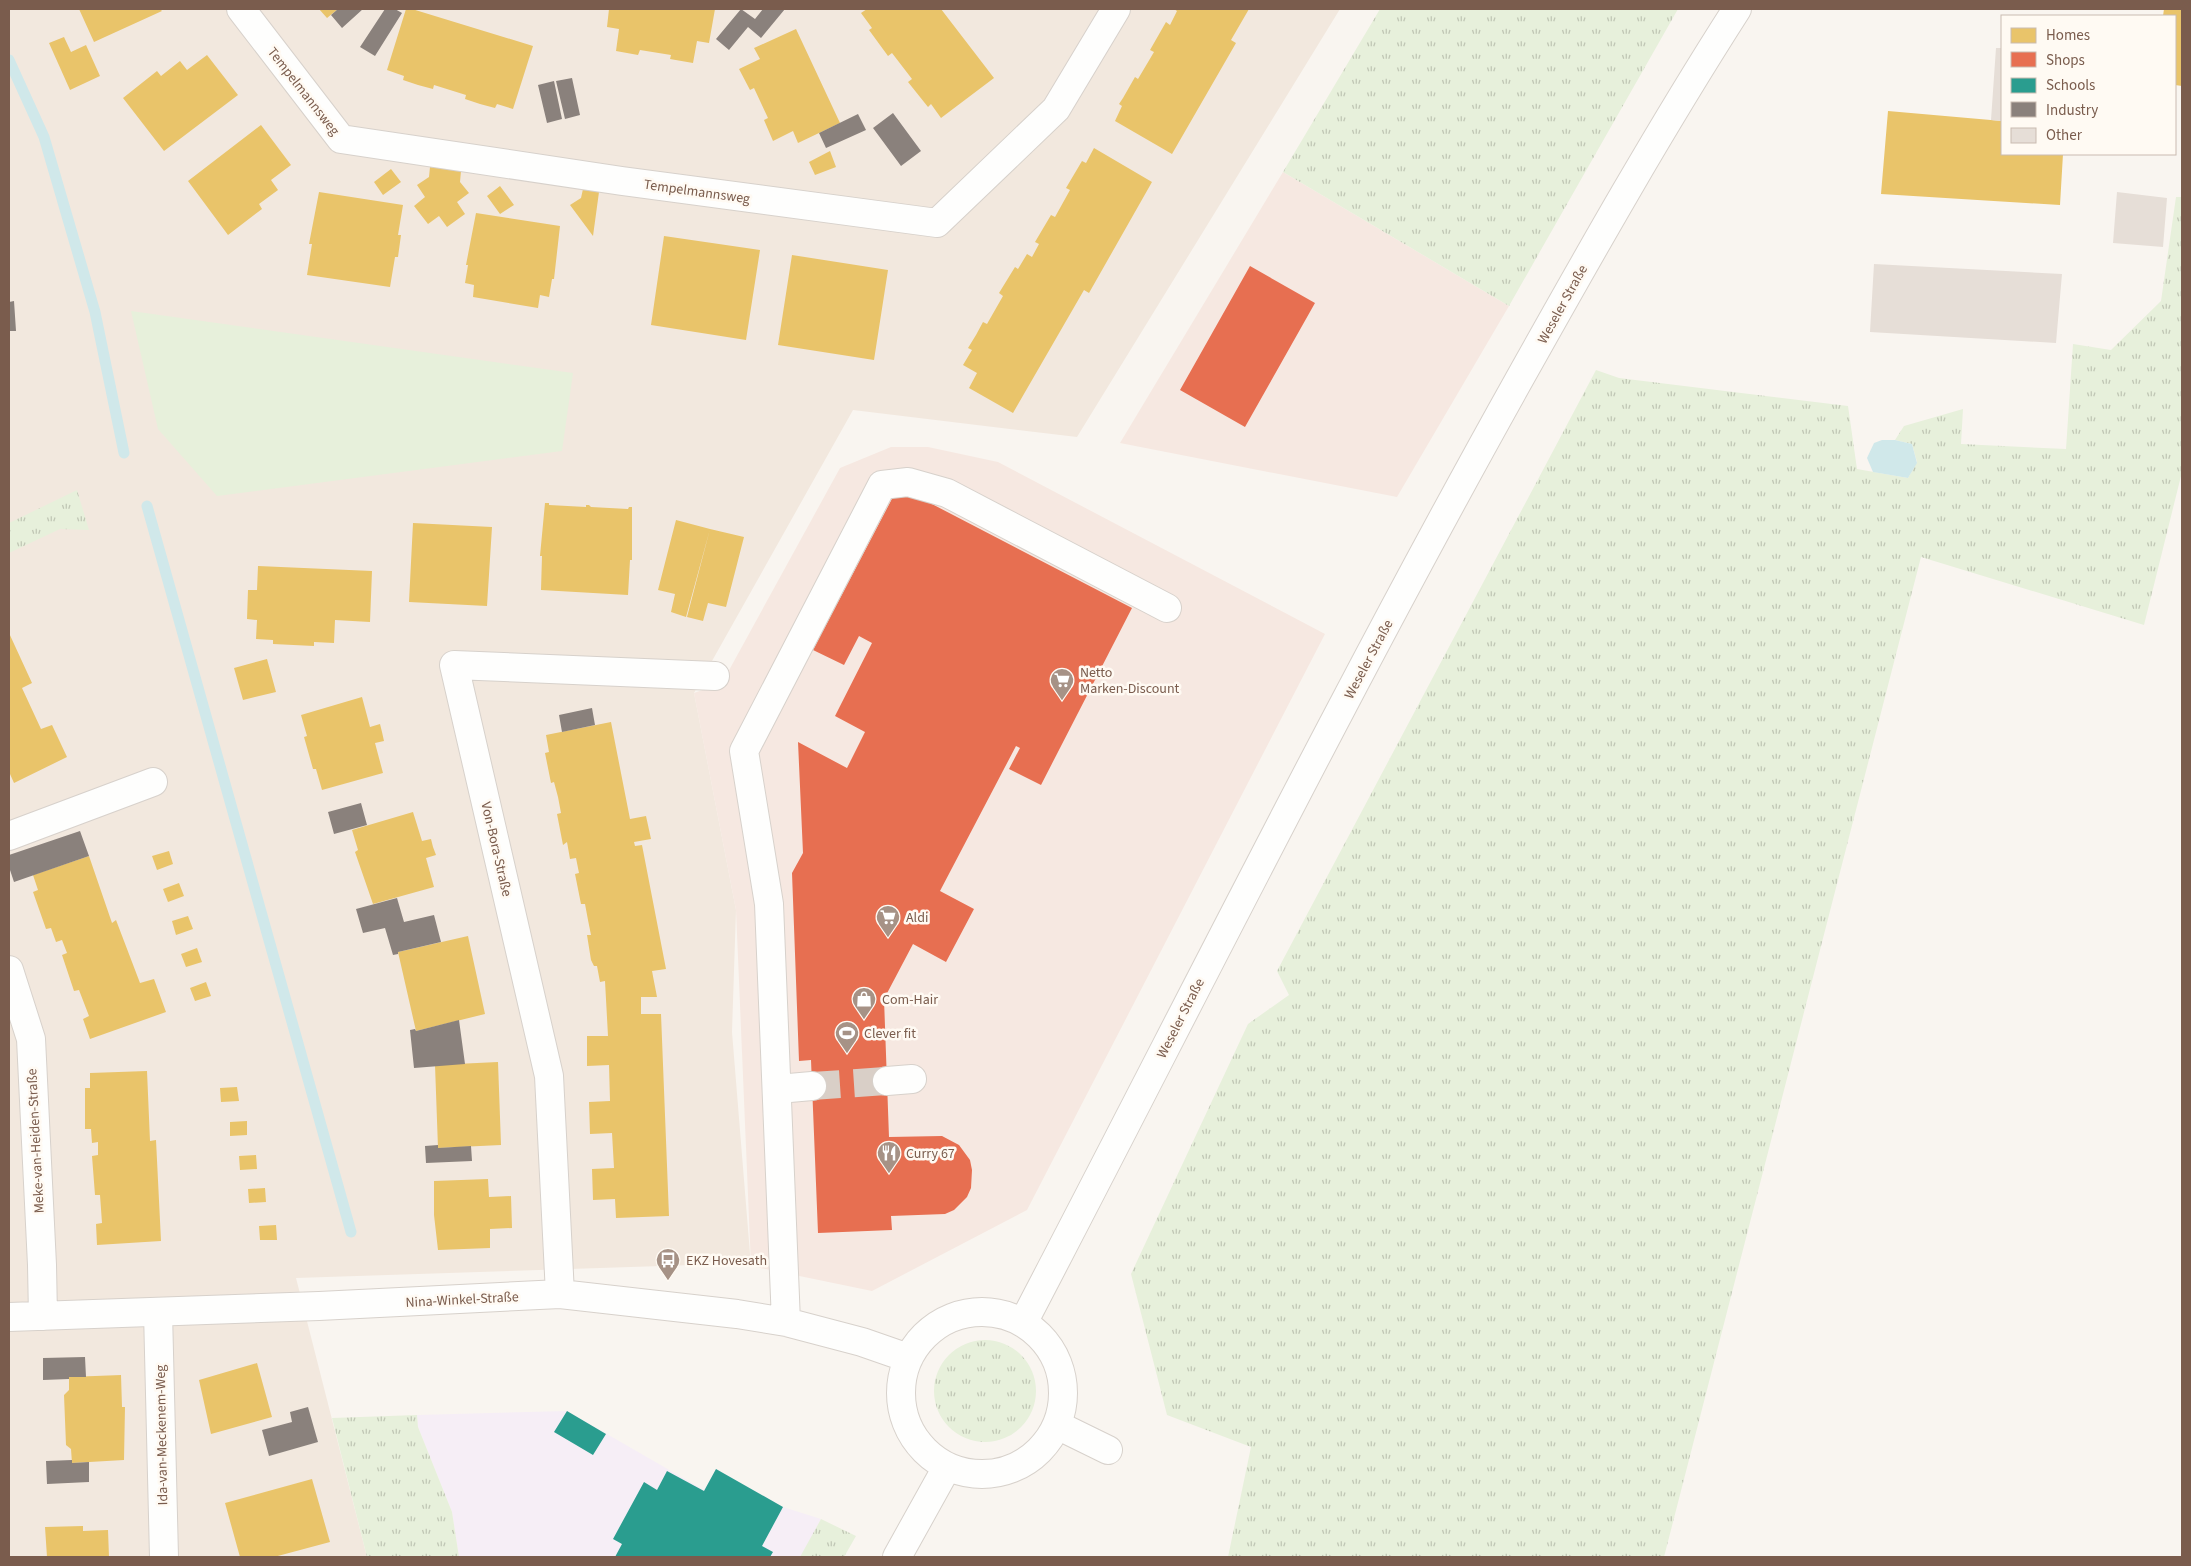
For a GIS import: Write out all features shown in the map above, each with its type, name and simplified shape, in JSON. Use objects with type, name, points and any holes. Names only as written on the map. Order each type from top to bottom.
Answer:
[{"type":"street","name":"Tempelmannsweg","points":[[240,9],[341,139],[622,181],[937,223],[1056,109],[1116,9]]},
{"type":"street","name":"Weseler Straße","points":[[1023,1323],[1240,901],[1442,519],[1591,252],[1688,85],[1737,9]]},
{"type":"street","points":[[786,1322],[769,904],[744,751],[882,485],[908,482],[947,493],[1167,608]]},
{"type":"street","name":"Von-Bora-Straße","points":[[560,1294],[549,1076],[454,665],[715,676]]},
{"type":"street","points":[[9,836],[153,782]]},
{"type":"street","name":"Meke-van-Heiden-Straße","points":[[9,970],[31,1040],[43,1316]]},
{"type":"street","points":[[778,1089],[812,1086]]},
{"type":"street","name":"Nina-Winkel-Straße","points":[[9,1317],[560,1294],[737,1314],[786,1322],[862,1342],[908,1358]]},
{"type":"street","name":"Ida-van-Meckenem-Weg","points":[[158,1312],[164,1557]]},
{"type":"street","points":[[971,1312],[998,1314],[1023,1323],[1043,1338],[1056,1359],[1063,1382],[1063,1407],[1057,1425],[1040,1450],[1020,1466],[996,1474],[971,1474],[947,1467],[926,1452],[910,1432],[901,1408],[901,1382],[908,1358],[924,1336],[946,1320],[971,1312]]},
{"type":"street","points":[[1057,1425],[1108,1450]]},
{"type":"street","points":[[897,1557],[947,1467]]},
{"type":"shaded area","points":[[9,9],[1340,9],[1077,437],[853,410],[694,693],[736,910],[732,1032],[751,1266],[723,1264],[296,1278],[367,1557],[9,1557]]},
{"type":"shaded area","points":[[1283,172],[1509,306],[1397,497],[1120,443]]},
{"type":"shaded area","points":[[891,447],[928,447],[998,462],[1325,634],[1027,1210],[872,1291],[751,1266],[736,910],[694,693],[722,683],[840,468]]},
{"type":"shaded area","points":[[567,1411],[704,1490],[716,1469],[783,1507],[821,1519],[801,1557],[459,1557],[452,1512],[418,1427],[417,1415]]},
{"type":"green space","points":[[1380,9],[1678,9],[1509,306],[1283,172]]},
{"type":"green space","points":[[2176,197],[2182,197],[2182,472],[2144,625],[1921,557],[1664,1557],[1228,1557],[1251,1447],[1167,1415],[1131,1274],[1248,1024],[1289,995],[1277,971],[1596,370],[1619,378],[1848,406],[1857,469],[1908,478],[1917,462],[1912,444],[1895,440],[1904,426],[1963,409],[1961,444],[2066,449],[2073,344],[2111,350],[2161,301]]},
{"type":"green space","points":[[131,311],[573,373],[562,451],[217,496],[158,429]]},
{"type":"green space","points":[[77,490],[89,530],[60,529],[9,553],[9,523]]},
{"type":"green space","points":[[985,1340],[995,1341],[1014,1348],[1028,1362],[1035,1381],[1035,1401],[1028,1420],[1014,1434],[995,1441],[985,1442],[975,1441],[956,1434],[942,1420],[935,1401],[934,1391],[935,1381],[942,1362],[956,1348],[975,1341]]},
{"type":"green space","points":[[417,1415],[418,1427],[452,1512],[459,1557],[367,1557],[332,1418]]},
{"type":"green space","points":[[821,1519],[856,1536],[844,1557],[800,1557]]},
{"type":"water","points":[[1882,440],[1895,440],[1912,444],[1917,463],[1908,478],[1873,472],[1867,458],[1874,443]]},
{"type":"building: Homes","points":[[79,9],[160,9],[162,11],[94,42]]},
{"type":"building: Homes","points":[[319,9],[338,9],[327,18]]},
{"type":"building: Homes","points":[[406,9],[412,9],[533,46],[513,109],[497,104],[495,108],[480,104],[465,99],[466,95],[434,85],[433,89],[418,85],[403,80],[404,76],[387,70]]},
{"type":"building: Homes","points":[[609,9],[715,9],[709,43],[697,41],[693,63],[670,59],[671,55],[640,50],[638,55],[616,51],[619,29],[607,27]]},
{"type":"building: Homes","points":[[867,9],[941,9],[994,78],[941,118],[931,104],[928,107],[908,82],[912,79],[892,53],[888,56],[869,30],[872,28],[861,13]]},
{"type":"building: Homes","points":[[1174,9],[1249,9],[1231,40],[1236,43],[1172,154],[1115,121],[1122,106],[1119,104],[1135,77],[1138,79],[1154,52],[1150,50],[1166,22],[1170,25],[1177,11]]},
{"type":"building: Homes","points":[[2164,9],[2182,9],[2182,86],[2176,85],[2176,15],[2163,15]]},
{"type":"building: Homes","points":[[796,29],[840,123],[798,143],[793,131],[773,141],[764,120],[768,118],[754,88],[750,90],[739,69],[760,59],[754,48]]},
{"type":"building: Homes","points":[[64,37],[71,52],[86,45],[100,76],[70,90],[49,43]]},
{"type":"building: Homes","points":[[207,55],[238,95],[164,151],[123,98],[157,71],[161,76],[180,61],[187,70]]},
{"type":"building: Homes","points":[[1888,111],[2001,121],[2001,155],[2063,155],[2060,205],[1881,194]]},
{"type":"building: Homes","points":[[261,125],[291,165],[271,180],[278,190],[259,204],[262,209],[228,235],[188,181]]},
{"type":"building: Homes","points":[[1094,148],[1152,182],[1089,293],[1084,290],[1013,413],[969,388],[977,373],[963,365],[972,350],[968,348],[983,322],[987,324],[1003,296],[999,293],[1015,267],[1018,269],[1027,254],[1032,257],[1039,244],[1035,242],[1051,215],[1055,217],[1070,190],[1066,188],[1082,161],[1086,163]]},
{"type":"building: Homes","points":[[830,151],[836,167],[815,175],[809,162]]},
{"type":"building: Homes","points":[[430,167],[461,171],[460,182],[469,193],[457,202],[465,214],[447,227],[439,216],[428,224],[414,206],[425,197],[417,185],[429,177]]},
{"type":"building: Homes","points":[[391,169],[401,182],[383,195],[374,182]]},
{"type":"building: Homes","points":[[500,186],[514,205],[500,214],[487,196]]},
{"type":"building: Homes","points":[[583,189],[599,192],[593,236],[570,205],[581,198]]},
{"type":"building: Homes","points":[[319,192],[403,205],[398,235],[401,235],[398,257],[395,257],[390,287],[307,275],[312,244],[309,244]]},
{"type":"building: Homes","points":[[476,213],[560,226],[554,279],[552,279],[549,297],[540,295],[538,308],[473,297],[474,285],[465,283],[468,265],[466,265]]},
{"type":"building: Homes","points":[[664,236],[760,250],[746,340],[651,325]]},
{"type":"building: Homes","points":[[792,255],[888,270],[874,360],[778,345]]},
{"type":"building: Homes","points":[[545,503],[549,503],[549,505],[586,507],[586,505],[589,505],[591,507],[628,509],[632,507],[632,560],[630,560],[628,595],[541,590],[542,556],[540,556]]},
{"type":"building: Homes","points":[[676,520],[710,529],[686,617],[671,612],[675,594],[658,590]]},
{"type":"building: Homes","points":[[413,523],[492,527],[487,606],[409,602]]},
{"type":"building: Homes","points":[[710,529],[744,537],[726,607],[708,603],[703,621],[687,617]]},
{"type":"building: Homes","points":[[258,566],[372,571],[370,622],[335,620],[334,643],[314,642],[314,646],[273,644],[273,640],[256,639],[257,620],[247,619],[248,590],[257,590]]},
{"type":"building: Homes","points":[[9,633],[32,683],[22,688],[41,729],[52,725],[67,757],[14,783],[9,774]]},
{"type":"building: Homes","points":[[267,659],[276,692],[243,700],[234,668]]},
{"type":"building: Homes","points":[[362,697],[370,727],[380,724],[384,741],[375,743],[383,773],[322,790],[316,769],[313,769],[304,737],[307,736],[301,715]]},
{"type":"building: Homes","points":[[611,722],[630,819],[646,816],[651,839],[634,842],[635,846],[642,845],[666,969],[652,971],[657,997],[641,997],[641,1014],[661,1014],[669,1216],[616,1218],[615,1199],[593,1200],[592,1169],[614,1168],[612,1133],[590,1134],[589,1102],[610,1101],[609,1065],[587,1066],[587,1036],[608,1036],[605,981],[600,982],[597,966],[594,966],[591,960],[587,935],[591,935],[585,904],[581,904],[575,874],[579,873],[576,858],[570,859],[567,842],[563,845],[557,814],[561,813],[558,797],[554,782],[551,783],[545,753],[549,752],[546,735]]},
{"type":"building: Homes","points":[[413,812],[422,841],[431,839],[436,855],[426,858],[434,887],[373,904],[355,852],[358,850],[352,830]]},
{"type":"building: Homes","points":[[169,851],[173,864],[157,870],[152,856]]},
{"type":"building: Homes","points":[[89,856],[112,923],[116,920],[140,983],[154,979],[166,1012],[90,1039],[83,1019],[89,1016],[79,990],[74,991],[62,955],[67,953],[62,940],[56,942],[51,928],[46,929],[33,892],[38,890],[33,875]]},
{"type":"building: Homes","points":[[179,883],[184,896],[168,902],[163,889]]},
{"type":"building: Homes","points":[[188,916],[193,929],[176,935],[172,921]]},
{"type":"building: Homes","points":[[468,936],[485,1014],[416,1031],[398,952]]},
{"type":"building: Homes","points":[[197,948],[202,962],[186,967],[181,954]]},
{"type":"building: Homes","points":[[206,982],[211,996],[195,1001],[190,988]]},
{"type":"building: Homes","points":[[498,1062],[501,1145],[438,1148],[435,1065]]},
{"type":"building: Homes","points":[[147,1071],[150,1141],[156,1140],[161,1241],[97,1245],[96,1224],[102,1223],[100,1195],[95,1195],[92,1156],[98,1155],[98,1142],[92,1143],[91,1129],[85,1129],[85,1088],[90,1088],[90,1073]]},
{"type":"building: Homes","points":[[237,1087],[239,1101],[221,1102],[220,1088]]},
{"type":"building: Homes","points":[[247,1121],[247,1135],[230,1136],[230,1122]]},
{"type":"building: Homes","points":[[256,1155],[257,1169],[240,1170],[239,1156]]},
{"type":"building: Homes","points":[[488,1179],[489,1197],[511,1196],[512,1228],[490,1229],[490,1248],[438,1250],[434,1215],[434,1181]]},
{"type":"building: Homes","points":[[265,1188],[266,1202],[249,1203],[248,1189]]},
{"type":"building: Homes","points":[[276,1225],[277,1240],[260,1240],[259,1226]]},
{"type":"building: Homes","points":[[257,1363],[272,1417],[211,1434],[199,1380]]},
{"type":"building: Homes","points":[[121,1375],[122,1407],[125,1407],[124,1460],[72,1463],[71,1449],[66,1445],[64,1395],[69,1390],[69,1377]]},
{"type":"building: Homes","points":[[312,1479],[330,1542],[274,1557],[240,1557],[225,1503]]},
{"type":"building: Homes","points":[[83,1526],[83,1531],[108,1530],[109,1557],[47,1557],[45,1527]]},
{"type":"building: Shops","points":[[1250,266],[1315,303],[1245,427],[1180,390]]},
{"type":"building: Shops","points":[[905,490],[1132,608],[1041,785],[1009,769],[1020,748],[1016,746],[940,891],[974,909],[946,962],[913,944],[884,999],[889,1137],[942,1136],[959,1145],[970,1160],[972,1170],[971,1188],[967,1197],[954,1210],[945,1214],[891,1216],[892,1230],[818,1233],[811,1060],[799,1061],[792,873],[803,853],[798,742],[847,768],[865,732],[835,716],[872,643],[859,636],[844,665],[813,650],[895,493]]},
{"type":"building: Schools","points":[[567,1411],[606,1434],[593,1455],[554,1432]]},
{"type":"building: Schools","points":[[716,1469],[783,1507],[762,1546],[773,1552],[770,1557],[615,1557],[622,1544],[613,1539],[644,1482],[657,1490],[667,1471],[704,1491]]},
{"type":"building: Industry","points":[[338,9],[363,9],[342,28],[331,15]]},
{"type":"building: Industry","points":[[385,9],[395,9],[402,13],[375,56],[360,47]]},
{"type":"building: Industry","points":[[741,9],[755,19],[763,9],[785,9],[761,38],[748,27],[729,50],[716,39]]},
{"type":"building: Industry","points":[[572,78],[580,115],[565,119],[556,81]]},
{"type":"building: Industry","points":[[554,81],[562,119],[547,123],[538,85]]},
{"type":"building: Industry","points":[[893,113],[921,151],[901,166],[873,128]]},
{"type":"building: Industry","points":[[858,114],[866,130],[826,148],[819,133]]},
{"type":"building: Industry","points":[[14,301],[16,331],[9,331],[9,302]]},
{"type":"building: Industry","points":[[592,708],[595,725],[562,732],[559,715]]},
{"type":"building: Industry","points":[[361,803],[367,825],[334,834],[328,812]]},
{"type":"building: Industry","points":[[80,831],[89,856],[14,882],[9,867],[9,855]]},
{"type":"building: Industry","points":[[397,898],[404,922],[434,915],[441,942],[398,952],[398,954],[393,955],[385,928],[363,933],[356,909]]},
{"type":"building: Industry","points":[[459,1020],[465,1064],[414,1068],[410,1030],[415,1029],[416,1031]]},
{"type":"building: Industry","points":[[438,1145],[438,1148],[471,1146],[472,1161],[426,1163],[425,1146]]},
{"type":"building: Industry","points":[[85,1357],[86,1377],[43,1380],[43,1358]]},
{"type":"building: Industry","points":[[308,1407],[318,1442],[269,1456],[262,1430],[292,1422],[290,1412]]},
{"type":"building: Industry","points":[[72,1460],[72,1463],[89,1462],[89,1482],[47,1484],[46,1461]]},
{"type":"building: Other","points":[[1996,48],[2001,48],[2001,121],[1991,120]]},
{"type":"building: Other","points":[[2117,192],[2167,198],[2163,247],[2113,243]]},
{"type":"building: Other","points":[[1874,264],[2062,274],[2056,343],[1870,332]]},
{"type":"waterway","points":[[9,60],[44,137],[95,312],[124,453]]},
{"type":"waterway","points":[[147,506],[351,1232]]},
{"type":"tunnel","points":[[812,1086],[887,1081]]},
{"type":"place","name":"Netto Marken-Discount","points":[[1062,701]]},
{"type":"place","name":"Aldi","points":[[888,938]]},
{"type":"place","name":"Com-Hair","points":[[864,1020]]},
{"type":"place","name":"Clever fit","points":[[847,1054]]},
{"type":"place","name":"Curry 67","points":[[889,1174]]},
{"type":"place","name":"EKZ Hovesath","points":[[668,1281]]}]
